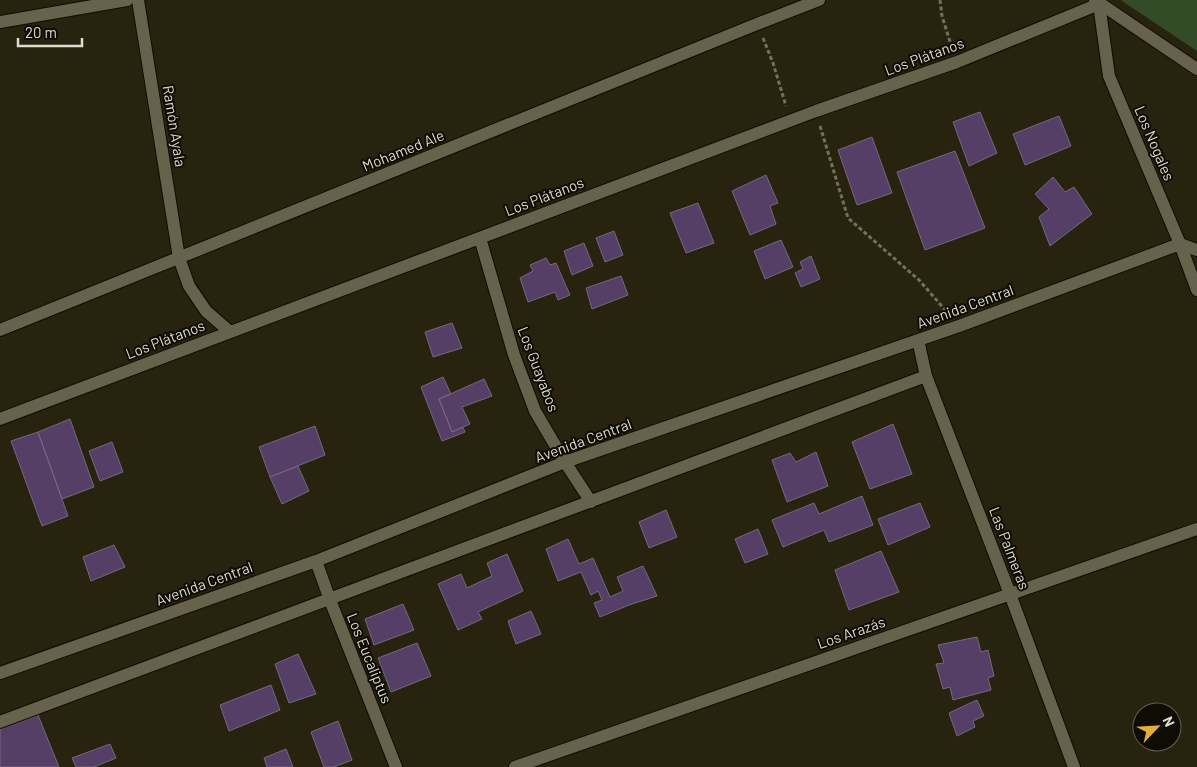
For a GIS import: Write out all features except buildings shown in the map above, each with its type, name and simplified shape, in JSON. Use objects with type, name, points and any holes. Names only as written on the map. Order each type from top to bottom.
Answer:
[{"type":"street","points":[[0,22],[127,0]]},
{"type":"street","name":"Ramón Ayala","points":[[138,0],[179,258],[189,286],[206,311],[230,332]]},
{"type":"street","name":"Mohamed Ale","points":[[0,330],[819,0]]},
{"type":"street","points":[[1097,2],[1197,69]]},
{"type":"street","name":"Los Plátanos","points":[[0,419],[816,111],[957,62],[1097,2]]},
{"type":"street","name":"Los Nogales","points":[[1097,2],[1109,76],[1180,244],[1197,290]]},
{"type":"street","name":"Los Guayabos","points":[[480,238],[514,356],[535,411],[590,502]]},
{"type":"street","points":[[1180,244],[1197,250]]},
{"type":"street","name":"Avenida Central","points":[[0,673],[316,561],[565,462],[959,326],[1180,244]]},
{"type":"street","name":"Las Palmeras","points":[[918,340],[926,376],[1074,767]]},
{"type":"street","points":[[0,722],[926,376]]},
{"type":"street","name":"Los Arazás","points":[[515,767],[1197,529]]},
{"type":"street","name":"Los Eucaliptus","points":[[316,561],[396,767]]},
{"type":"path","points":[[940,0],[942,16],[957,62]]},
{"type":"path","points":[[757,24],[773,63],[791,121]]},
{"type":"path","points":[[816,111],[848,218],[919,280],[959,326]]},
{"type":"green space","points":[[1197,0],[1197,51],[1122,1]]}]
